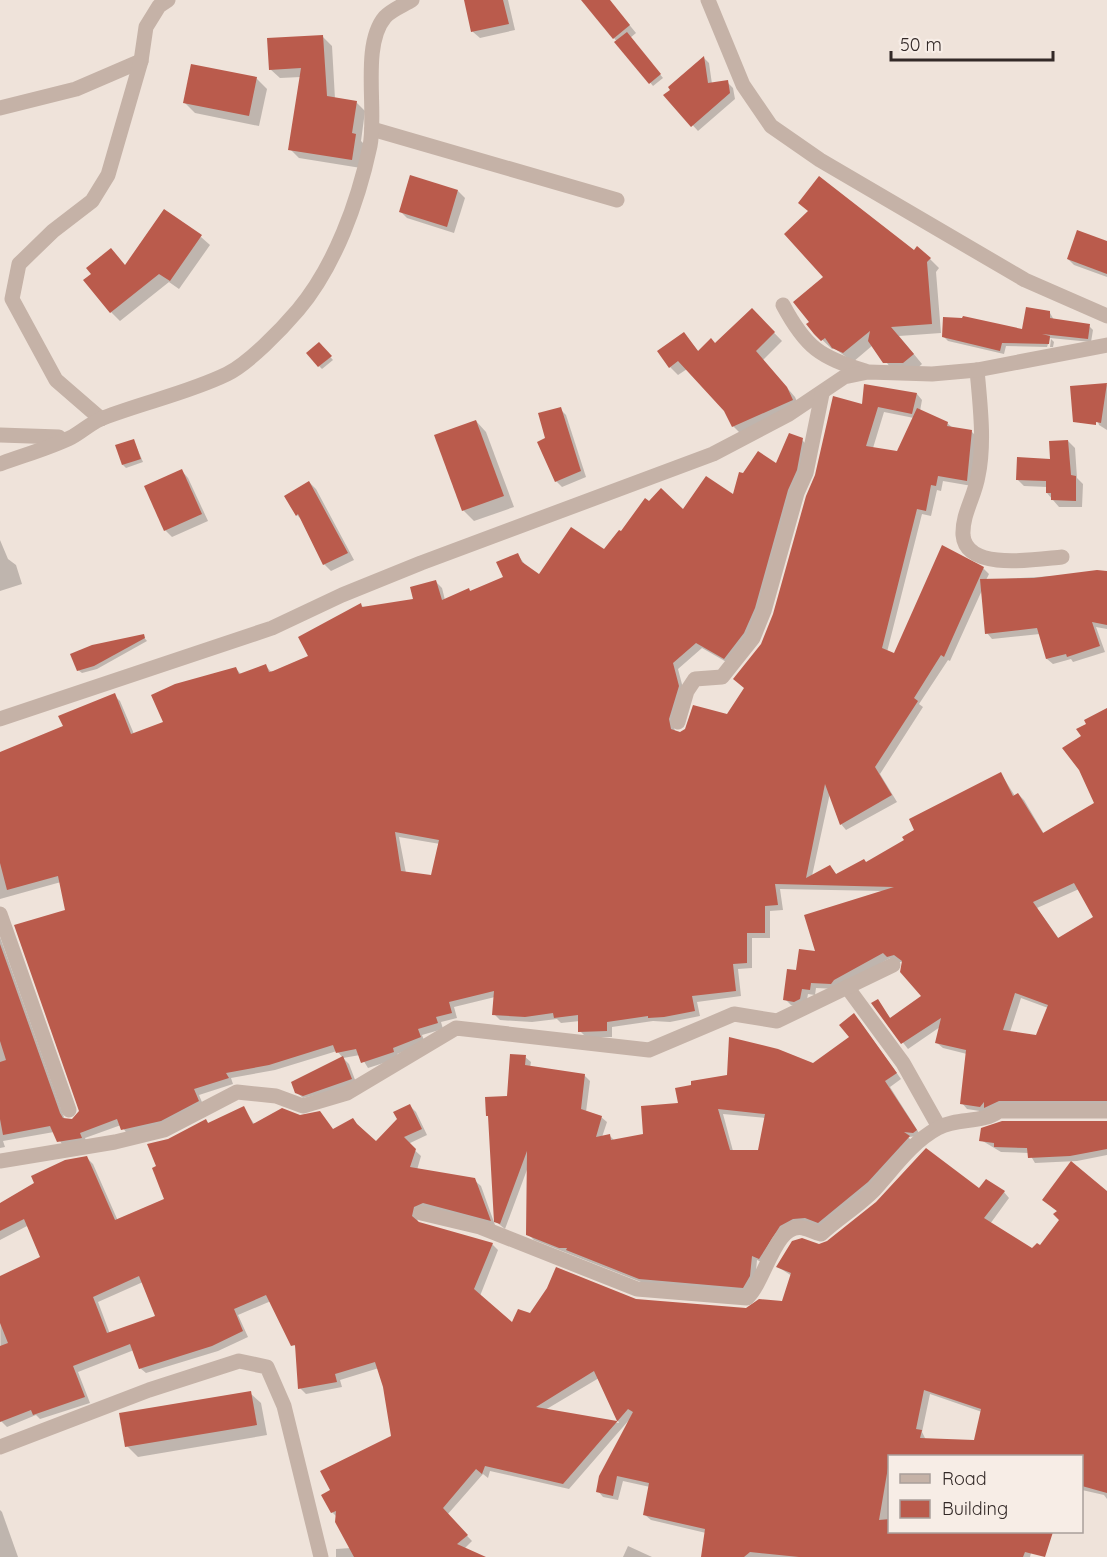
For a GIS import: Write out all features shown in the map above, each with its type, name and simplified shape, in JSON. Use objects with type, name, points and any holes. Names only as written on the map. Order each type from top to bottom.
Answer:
[{"type":"street","points":[[101,419],[56,380],[12,299],[19,264],[53,231],[92,201],[108,175],[141,61],[146,27],[159,6],[168,0]]},
{"type":"street","points":[[0,464],[71,437],[101,419],[189,390],[229,373],[266,342],[297,311],[322,277],[343,235],[370,147],[372,129],[370,73],[374,43],[385,17],[412,0]]},
{"type":"street","points":[[708,0],[743,86],[771,126],[820,160],[1025,280],[1107,316]]},
{"type":"street","points":[[0,108],[76,89],[141,61]]},
{"type":"street","points":[[372,129],[617,200]]},
{"type":"street","points":[[783,305],[796,329],[812,346],[830,360],[868,372]]},
{"type":"street","points":[[0,719],[272,628],[421,563],[713,454],[789,414],[822,394],[844,377],[868,372],[932,374],[977,370],[1107,345]]},
{"type":"street","points":[[977,370],[980,458],[978,477],[964,522],[963,537],[967,547],[982,557],[1011,562],[1062,557]]},
{"type":"street","points":[[678,722],[687,691],[695,679],[722,677],[753,638],[764,611],[797,493],[806,473],[822,394]]},
{"type":"street","points":[[0,435],[71,437]]},
{"type":"street","points":[[0,914],[69,1110]]},
{"type":"street","points":[[0,1161],[115,1142],[164,1130],[237,1092],[276,1096],[303,1106],[314,1103],[347,1093],[456,1028],[649,1050],[734,1014],[777,1021],[893,965]]},
{"type":"street","points":[[847,987],[903,1063],[939,1127]]},
{"type":"street","points":[[421,1213],[480,1227],[637,1289],[747,1298],[766,1271],[782,1234],[790,1228],[803,1227],[821,1234],[850,1208],[864,1199],[891,1168],[939,1127],[960,1121],[991,1118],[999,1111],[1107,1111]]},
{"type":"street","points":[[0,1447],[149,1390],[239,1361],[267,1367],[284,1406],[321,1557]]},
{"type":"building","points":[[464,0],[503,0],[509,24],[471,32]]},
{"type":"building","points":[[581,0],[610,0],[630,25],[613,39]]},
{"type":"building","points":[[627,32],[661,74],[649,84],[614,42]]},
{"type":"building","points":[[323,35],[327,96],[357,101],[352,133],[356,134],[352,160],[288,150],[301,68],[269,70],[267,38]]},
{"type":"building","points":[[704,56],[708,83],[728,80],[730,93],[691,127],[663,95],[670,90],[668,87]]},
{"type":"building","points":[[191,64],[257,77],[249,116],[183,103]]},
{"type":"building","points":[[410,175],[458,190],[447,227],[399,212]]},
{"type":"building","points":[[819,176],[914,250],[917,246],[931,258],[927,262],[932,324],[891,327],[914,354],[903,363],[883,363],[868,341],[870,331],[843,353],[832,348],[825,338],[821,341],[814,334],[806,324],[809,322],[793,302],[823,277],[784,234],[808,211],[798,203]]},
{"type":"building","points":[[164,209],[202,235],[170,281],[159,274],[110,313],[83,280],[91,274],[86,268],[111,248],[125,265]]},
{"type":"building","points":[[1077,230],[1107,241],[1107,274],[1067,259]]},
{"type":"building","points":[[1026,307],[1050,311],[1050,318],[1090,324],[1088,339],[1042,334],[1050,336],[1049,344],[1002,343],[1000,351],[942,337],[943,317],[962,318],[963,316],[1022,329]]},
{"type":"building","points":[[752,308],[775,332],[756,351],[787,387],[793,400],[732,427],[724,411],[678,361],[669,368],[657,351],[684,332],[698,351],[711,338],[715,343]]},
{"type":"building","points":[[319,342],[332,356],[318,367],[306,353]]},
{"type":"building","points":[[1107,383],[1101,423],[1096,422],[1096,425],[1073,422],[1070,386]]},
{"type":"building","points":[[864,384],[917,393],[912,414],[878,407],[866,446],[897,451],[917,408],[948,422],[947,426],[972,430],[967,481],[938,476],[936,486],[931,485],[926,511],[917,509],[882,648],[894,653],[942,545],[984,567],[944,657],[941,655],[914,698],[918,701],[875,767],[892,795],[840,825],[825,784],[806,878],[830,865],[836,874],[864,859],[866,862],[904,840],[902,837],[914,830],[909,819],[1001,772],[1013,796],[1018,793],[1043,833],[1094,803],[1079,770],[1062,748],[1081,736],[1076,729],[1086,724],[1084,720],[1107,708],[1107,1101],[999,1101],[984,1108],[984,1102],[980,1107],[960,1104],[966,1050],[935,1043],[941,1018],[901,1044],[871,1003],[878,999],[890,1018],[921,996],[900,972],[902,961],[894,955],[887,957],[883,953],[834,980],[831,984],[811,983],[810,990],[802,989],[800,999],[794,1002],[783,1000],[787,969],[796,970],[799,949],[815,951],[804,915],[894,887],[775,884],[778,905],[765,906],[765,933],[747,933],[747,963],[733,964],[736,991],[692,996],[695,1011],[664,1017],[648,1018],[648,1016],[607,1022],[607,1031],[578,1032],[578,1015],[554,1018],[553,1013],[525,1017],[492,1015],[494,991],[449,1002],[452,1013],[436,1017],[438,1023],[418,1029],[421,1037],[393,1048],[394,1052],[361,1063],[356,1049],[336,1053],[333,1045],[269,1065],[226,1073],[229,1078],[194,1089],[199,1101],[161,1121],[121,1130],[117,1119],[80,1133],[82,1138],[57,1142],[50,1126],[3,1135],[0,1119],[0,1062],[6,1060],[0,1041],[0,944],[60,1113],[63,1118],[72,1119],[79,1111],[14,925],[65,910],[58,876],[7,890],[0,863],[0,752],[63,726],[58,716],[115,693],[131,734],[163,722],[151,695],[175,684],[236,667],[239,674],[266,664],[269,672],[308,656],[298,637],[361,603],[362,607],[413,599],[410,587],[436,580],[442,600],[503,577],[496,562],[518,553],[522,562],[539,574],[571,527],[604,549],[619,530],[621,531],[645,498],[649,501],[661,488],[683,509],[706,476],[733,494],[739,472],[743,473],[758,451],[776,463],[789,433],[803,438],[797,470],[788,490],[755,608],[744,633],[724,659],[696,643],[673,663],[679,686],[669,719],[671,729],[680,732],[685,729],[693,705],[727,714],[744,688],[733,679],[761,644],[773,614],[806,496],[815,475],[833,396],[862,404]],"holes":[[[395,832],[439,840],[431,875],[401,871]],[[1074,883],[1093,917],[1058,938],[1033,902]],[[1015,993],[1048,1005],[1036,1035],[1003,1030]]]},
{"type":"building","points":[[561,407],[581,471],[555,482],[537,442],[545,438],[538,413]]},
{"type":"building","points":[[476,420],[504,496],[462,511],[434,435]]},
{"type":"building","points":[[134,439],[141,459],[122,465],[115,445]]},
{"type":"building","points":[[1068,440],[1071,475],[1076,476],[1076,501],[1051,500],[1051,493],[1046,493],[1046,481],[1016,480],[1017,457],[1050,459],[1049,441]]},
{"type":"building","points":[[182,469],[202,514],[164,531],[144,486]]},
{"type":"building","points":[[309,481],[348,553],[323,565],[298,514],[296,516],[284,496]]},
{"type":"building","points":[[1097,570],[1107,571],[1107,625],[1092,622],[1100,646],[1067,657],[1066,654],[1046,659],[1037,628],[985,634],[980,579],[1034,578]]},
{"type":"building","points":[[144,634],[145,638],[94,666],[77,671],[70,654],[92,645]]},
{"type":"building","points":[[854,1013],[897,1073],[885,1081],[917,1130],[913,1133],[904,1132],[910,1136],[868,1182],[818,1223],[805,1218],[793,1219],[780,1226],[759,1259],[752,1256],[750,1276],[743,1288],[639,1279],[566,1250],[567,1248],[559,1248],[526,1235],[527,1151],[500,1224],[494,1222],[485,1097],[507,1096],[510,1054],[526,1055],[525,1065],[585,1074],[581,1109],[602,1116],[596,1137],[610,1134],[611,1140],[643,1134],[641,1106],[678,1103],[675,1088],[691,1085],[691,1081],[727,1075],[729,1037],[778,1049],[813,1063],[849,1037],[839,1025]],"holes":[[[718,1109],[765,1114],[758,1150],[730,1150]]]},
{"type":"building","points":[[343,1056],[352,1079],[303,1096],[295,1093],[291,1082]]},
{"type":"building","points":[[410,1104],[422,1129],[404,1137],[416,1149],[410,1167],[475,1178],[491,1221],[423,1203],[414,1207],[412,1216],[419,1222],[493,1243],[474,1289],[512,1322],[518,1309],[530,1313],[547,1288],[556,1267],[636,1299],[746,1308],[759,1299],[782,1301],[791,1273],[776,1267],[792,1241],[802,1238],[819,1244],[827,1241],[876,1202],[926,1148],[979,1188],[986,1179],[1005,1191],[984,1218],[1032,1248],[1037,1243],[1040,1245],[1059,1220],[1053,1214],[1057,1211],[1042,1200],[1071,1161],[1107,1191],[1107,1493],[1083,1486],[1083,1455],[888,1455],[879,1520],[888,1519],[888,1533],[1053,1533],[1045,1557],[1025,1552],[1023,1557],[799,1557],[750,1552],[744,1557],[701,1557],[705,1529],[643,1515],[649,1483],[617,1476],[613,1496],[596,1492],[599,1476],[633,1412],[628,1409],[563,1484],[485,1466],[482,1474],[476,1469],[443,1508],[468,1535],[457,1544],[486,1557],[354,1557],[335,1522],[336,1511],[331,1513],[321,1495],[330,1490],[320,1471],[391,1436],[383,1387],[375,1362],[335,1374],[337,1382],[298,1389],[295,1345],[291,1346],[266,1295],[234,1309],[243,1331],[212,1346],[139,1369],[130,1344],[73,1366],[85,1397],[33,1415],[31,1410],[0,1422],[0,1346],[8,1343],[0,1323],[0,1276],[40,1257],[24,1219],[0,1231],[0,1203],[34,1183],[31,1176],[65,1160],[87,1156],[115,1220],[164,1199],[152,1168],[156,1166],[147,1144],[168,1139],[206,1119],[208,1123],[244,1106],[253,1124],[282,1108],[300,1115],[320,1111],[333,1129],[353,1118],[376,1141],[397,1119],[393,1112]],"holes":[[[139,1276],[155,1316],[107,1333],[93,1297]],[[594,1371],[617,1421],[536,1407]],[[924,1390],[981,1409],[974,1440],[920,1438],[922,1430],[916,1429]]]},
{"type":"building","points":[[1002,1121],[1107,1121],[1107,1149],[1070,1156],[1028,1158],[1027,1148],[994,1147],[994,1143],[979,1141],[981,1128]]},
{"type":"building","points":[[251,1391],[257,1425],[125,1447],[119,1413]]}]
